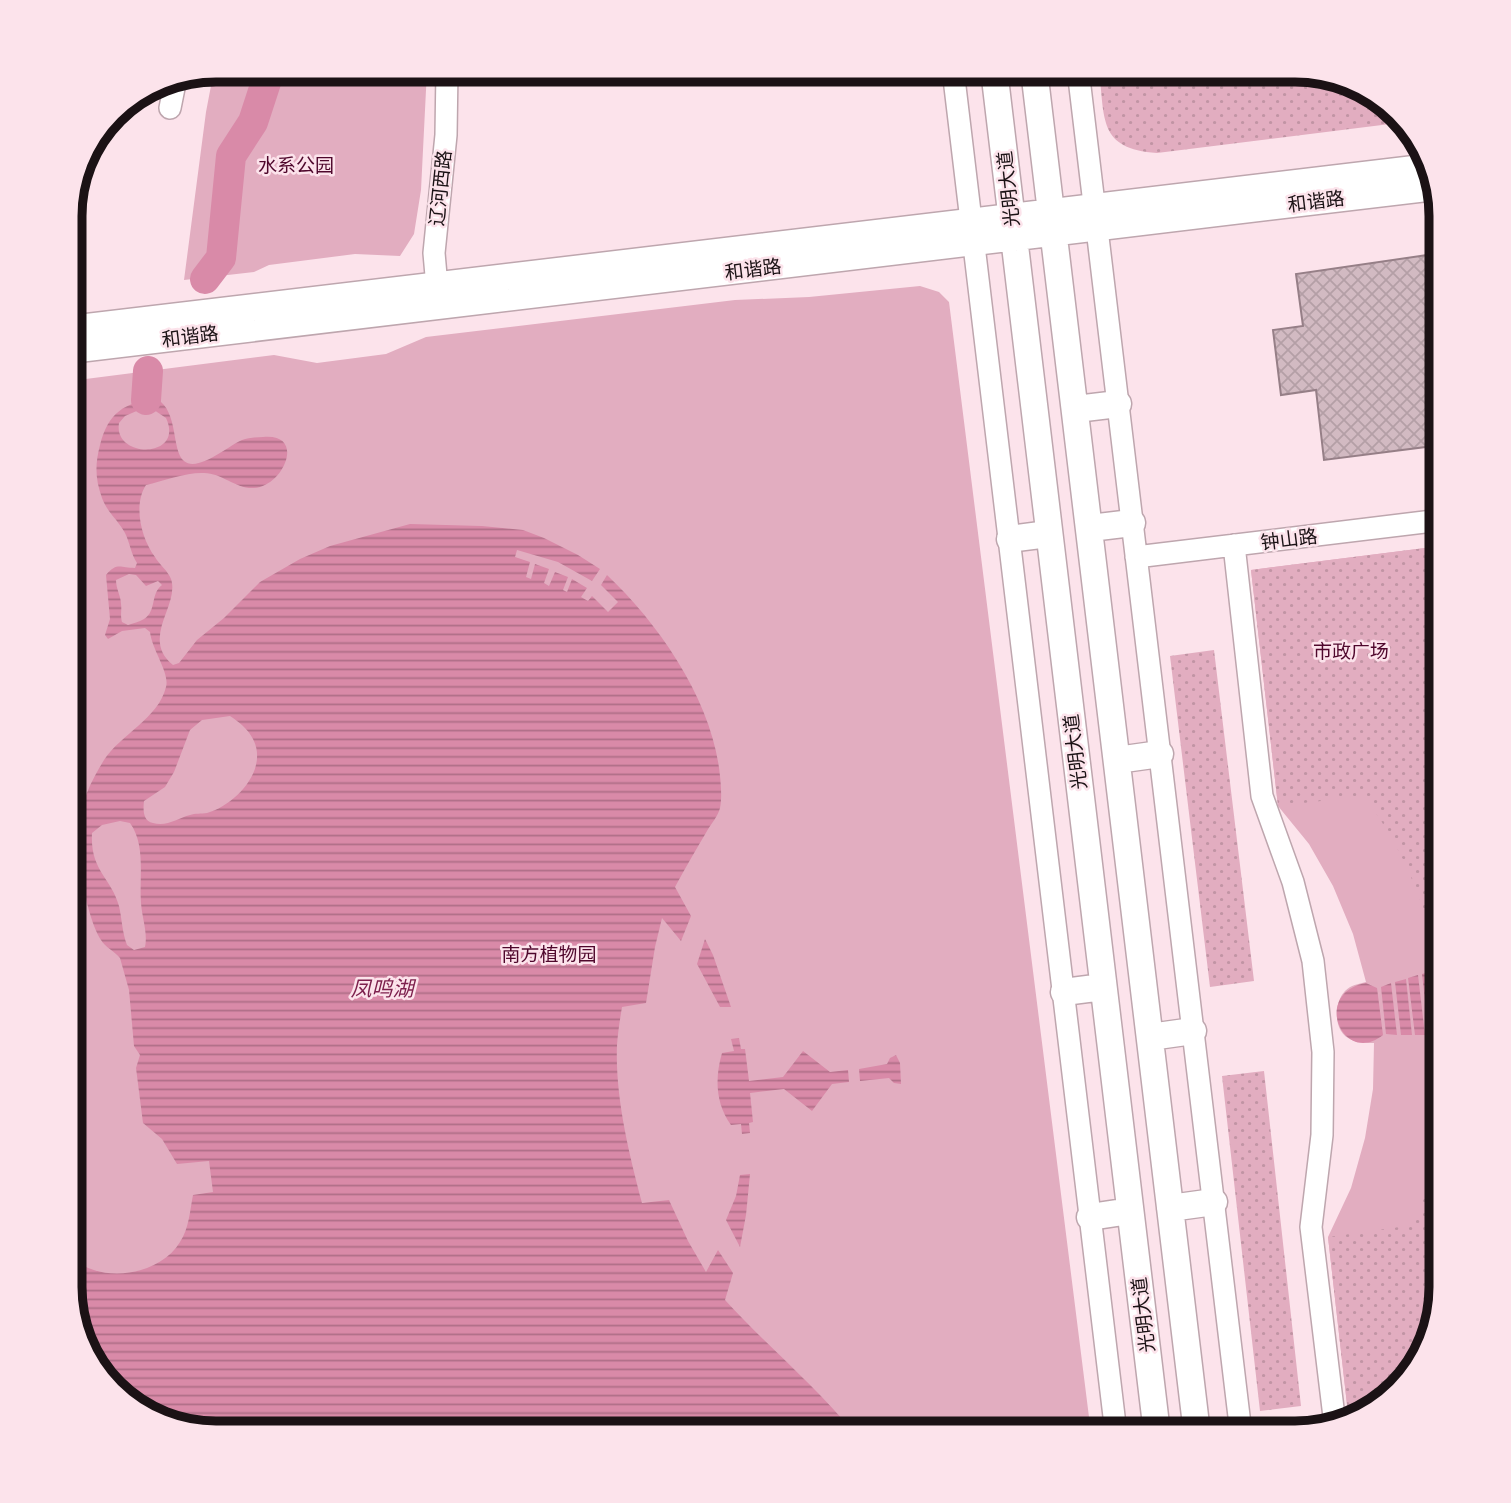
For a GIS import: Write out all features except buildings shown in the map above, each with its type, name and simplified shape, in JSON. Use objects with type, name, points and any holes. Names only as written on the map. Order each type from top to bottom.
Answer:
[{"type":"main road","name":"光明大道","points":[[995,83],[1156,1421]]},
{"type":"main road","name":"光明大道","points":[[1036,83],[1196,1421]]},
{"type":"main road","name":"和谐路","points":[[83,348],[438,296],[1053,223],[1420,169]]},
{"type":"main road","name":"和谐路","points":[[1096,217],[1425,188]]},
{"type":"main road","name":"和谐路","points":[[83,328],[438,296]]},
{"type":"main road","points":[[1076,409],[1118,404]]},
{"type":"main road","points":[[1090,528],[1132,523]]},
{"type":"main road","points":[[1010,538],[1048,534]]},
{"type":"main road","points":[[1117,760],[1160,754]]},
{"type":"main road","points":[[1064,992],[1103,987]]},
{"type":"main road","points":[[1150,1037],[1193,1031]]},
{"type":"main road","points":[[1170,1208],[1214,1202]]},
{"type":"main road","points":[[1090,1217],[1130,1211]]},
{"type":"street","name":"辽河西路","points":[[438,296],[434,253],[446,135],[447,83]]},
{"type":"street","name":"光明大道","points":[[955,83],[1115,1421]]},
{"type":"street","points":[[1080,83],[1240,1421]]},
{"type":"street","points":[[170,107],[174,89]]},
{"type":"street","name":"钟山路","points":[[1136,557],[1429,521]]},
{"type":"street","points":[[1234,545],[1262,796],[1293,882],[1313,961],[1323,1052],[1323,1080],[1322,1135],[1311,1227],[1334,1415]]},
{"type":"green space","name":"水系公园","points":[[212,83],[426,83],[421,190],[414,234],[400,256],[355,254],[269,265],[254,272],[184,280]]},
{"type":"green space","points":[[1100,83],[1304,83],[1338,89],[1354,96],[1392,124],[1157,153],[1138,150],[1114,138],[1104,117]]},
{"type":"green space","name":"南方植物园","points":[[920,286],[939,292],[949,302],[1089,1421],[216,1421],[181,1416],[149,1403],[121,1382],[100,1354],[89,1330],[82,1287],[83,379],[274,355],[317,363],[386,354],[426,337],[735,300],[809,297]]},
{"type":"green space","name":"市政广场","points":[[1429,548],[1429,1287],[1422,1330],[1411,1354],[1390,1382],[1348,1410],[1328,1237],[1351,1188],[1365,1138],[1373,1089],[1374,1043],[1352,1040],[1338,1025],[1337,1010],[1341,997],[1350,987],[1366,982],[1353,934],[1333,886],[1309,844],[1278,806],[1251,570]]},
{"type":"green space","points":[[1429,548],[1429,930],[1403,860],[1386,828],[1364,796],[1278,806],[1251,570]]},
{"type":"green space","points":[[1214,650],[1254,981],[1210,987],[1170,656]]},
{"type":"green space","points":[[1264,1071],[1301,1406],[1260,1411],[1222,1076]]},
{"type":"green space","points":[[1429,1183],[1429,1287],[1422,1330],[1411,1354],[1390,1382],[1348,1410],[1328,1237],[1413,1225]]},
{"type":"water","name":"凤鸣湖","points":[[157,399],[164,405],[172,421],[180,456],[190,464],[205,461],[242,440],[252,438],[276,438],[283,442],[287,449],[287,458],[277,476],[260,487],[245,487],[204,473],[183,475],[146,485],[140,502],[140,521],[150,549],[171,579],[172,589],[160,633],[160,644],[164,655],[173,665],[179,663],[197,640],[224,618],[260,582],[300,559],[330,546],[410,524],[523,530],[544,538],[600,569],[592,581],[558,562],[517,550],[515,557],[530,562],[526,577],[531,579],[535,564],[549,569],[544,583],[549,586],[555,572],[568,577],[563,590],[567,592],[572,579],[587,588],[581,597],[588,601],[592,596],[608,612],[618,602],[601,585],[607,575],[664,641],[681,666],[707,720],[720,776],[721,800],[718,814],[675,887],[691,916],[681,941],[662,918],[646,1003],[622,1007],[617,1045],[618,1085],[632,1165],[642,1203],[669,1200],[706,1272],[718,1250],[733,1273],[725,1300],[843,1421],[199,1420],[165,1411],[149,1403],[121,1382],[100,1354],[85,1313],[82,1264],[96,1271],[127,1273],[158,1263],[170,1254],[183,1237],[193,1195],[213,1192],[209,1161],[177,1164],[162,1139],[143,1123],[136,1068],[140,1055],[134,1046],[129,990],[120,958],[103,942],[94,926],[82,882],[86,852],[82,834],[82,808],[88,791],[111,751],[155,708],[162,698],[167,681],[150,632],[145,628],[122,631],[108,639],[105,635],[110,619],[106,575],[116,567],[135,568],[137,563],[125,533],[102,498],[97,478],[98,452],[103,434],[113,417],[135,403]],"holes":[[[139,410],[154,410],[166,418],[169,431],[166,441],[158,447],[136,448],[126,443],[120,435],[119,423],[125,416]],[[129,574],[136,575],[146,586],[158,581],[162,585],[156,593],[148,616],[128,625],[122,622],[116,580]],[[230,716],[246,729],[257,751],[253,774],[246,785],[228,802],[207,813],[192,814],[168,823],[158,824],[147,820],[144,815],[144,801],[165,787],[174,772],[190,730],[202,720]],[[120,821],[130,823],[140,851],[141,903],[146,942],[145,947],[134,950],[127,945],[119,906],[98,865],[92,846],[92,833],[102,825]]]},
{"type":"water","points":[[705,939],[731,1007],[720,1007],[697,964]]},
{"type":"water","points":[[1429,972],[1429,1035],[1422,974]]},
{"type":"water","points":[[1418,975],[1425,1035],[1415,1035],[1408,978]]},
{"type":"water","points":[[1406,979],[1412,1035],[1401,1035],[1395,982]]},
{"type":"water","points":[[1366,983],[1377,988],[1383,1035],[1369,1042],[1356,1042],[1346,1035],[1339,1025],[1337,1012],[1340,1000],[1349,989]]},
{"type":"water","points":[[1391,983],[1397,1035],[1386,1034],[1381,987]]},
{"type":"water","points":[[739,1038],[741,1049],[745,1049],[749,1081],[783,1077],[803,1051],[830,1072],[848,1070],[849,1082],[832,1084],[812,1111],[784,1089],[750,1093],[753,1122],[749,1123],[750,1133],[742,1134],[741,1124],[731,1125],[726,1117],[718,1090],[722,1053],[734,1051],[731,1039]]},
{"type":"water","points":[[896,1055],[900,1063],[901,1084],[894,1083],[889,1078],[860,1081],[859,1069],[887,1064],[890,1058]]},
{"type":"water","points":[[750,1174],[740,1247],[726,1220],[736,1196],[740,1175]]},
{"type":"waterway","points":[[205,279],[221,258],[231,156],[253,122],[266,83]]},
{"type":"waterway","points":[[146,400],[148,371]]}]
